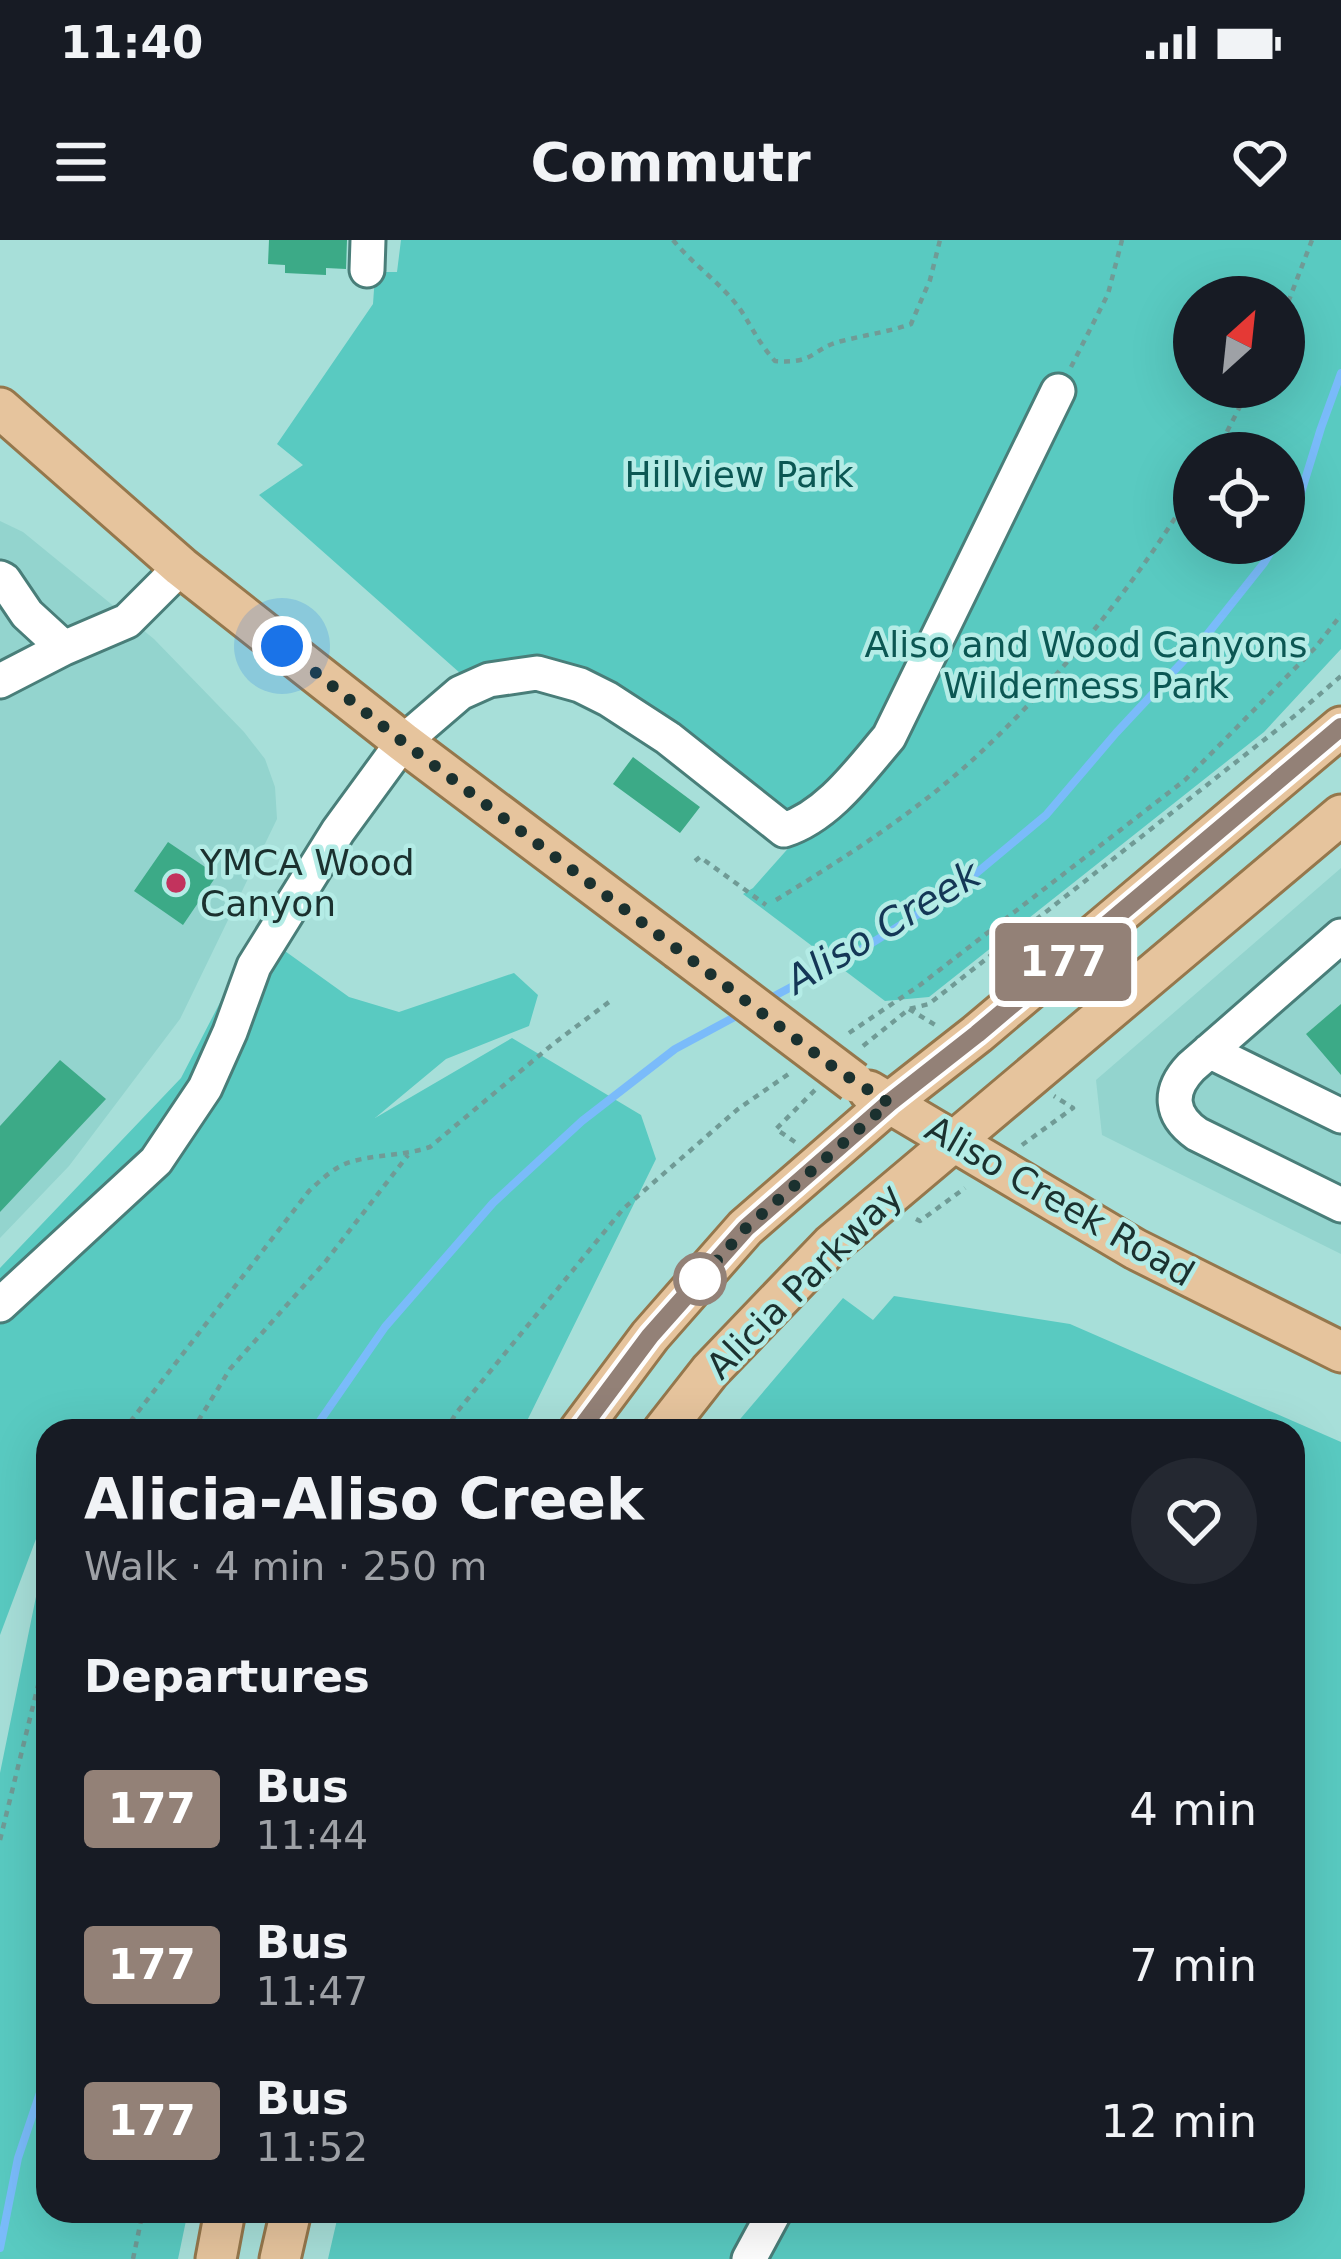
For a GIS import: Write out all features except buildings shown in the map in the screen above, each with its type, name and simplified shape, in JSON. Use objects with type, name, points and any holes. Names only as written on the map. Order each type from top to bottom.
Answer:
[{"type":"main road","name":"Aliso Creek Road","points":[[0,408],[181,566],[403,742],[845,1075],[1135,1249],[1341,1352]]},
{"type":"main road","name":"Alicia Parkway","points":[[588,1419],[650,1336],[746,1228],[1341,727]]},
{"type":"main road","name":"Alicia Parkway","points":[[672,1419],[710,1371],[831,1245],[1341,815]]},
{"type":"main road","points":[[216,2259],[223,2223]]},
{"type":"main road","points":[[280,2259],[288,2223]]},
{"type":"lane","points":[[0,1305],[156,1161],[205,1088],[254,966],[338,831],[403,742],[460,693],[489,680],[537,674],[580,685],[608,699],[668,738],[784,830],[803,824],[850,783],[889,737],[1058,391]]},
{"type":"lane","points":[[0,681],[127,621],[181,566]]},
{"type":"lane","points":[[0,578],[27,614],[64,648]]},
{"type":"lane","points":[[1341,936],[1180,1078],[1175,1109],[1183,1124],[1197,1134],[1341,1204]]},
{"type":"lane","points":[[1209,1051],[1341,1116]]},
{"type":"lane","points":[[749,2259],[769,2223]]},
{"type":"path","points":[[673,240],[742,312],[757,342],[776,361],[795,363],[835,343],[911,324],[930,280],[940,240]]},
{"type":"path","points":[[1058,391],[1108,294],[1122,240]]},
{"type":"path","points":[[1298,276],[1312,240]]},
{"type":"path","points":[[776,900],[907,813],[977,755],[1112,609],[1173,519]]},
{"type":"path","points":[[920,986],[1185,779],[1315,649],[1341,615]]},
{"type":"path","points":[[845,1075],[909,1009],[929,1004],[1341,676]]},
{"type":"path","points":[[695,861],[700,856],[766,905]]},
{"type":"path","points":[[132,1419],[326,1175],[346,1162],[408,1155],[430,1147],[609,1002]]},
{"type":"path","points":[[453,1419],[623,1209],[738,1109]]},
{"type":"path","points":[[199,1419],[230,1370],[326,1261],[408,1155]]},
{"type":"path","points":[[0,1840],[36,1694]]},
{"type":"path","points":[[133,2259],[140,2223]]},
{"type":"shaded area","points":[[0,521],[23,532],[154,639],[244,732],[265,759],[275,787],[277,819],[180,1019],[69,1166],[0,1238]]},
{"type":"shaded area","points":[[1341,868],[1341,1254],[1102,1135],[1096,1080]]},
{"type":"green space","points":[[401,240],[1341,240],[1341,649],[1264,732],[929,997],[885,1001],[743,894],[800,835],[553,662],[460,673],[259,495],[303,465],[277,444],[373,304],[375,275],[397,272]]},
{"type":"green space","points":[[257,931],[349,997],[399,1012],[514,973],[538,995],[529,1026],[446,1059],[375,1118],[512,1038],[641,1115],[656,1159],[528,1419],[36,1419],[36,1539],[0,1635],[0,1268],[181,1078]]},
{"type":"green space","points":[[894,1296],[1070,1324],[1288,1419],[740,1419],[843,1298],[873,1320]]},
{"type":"green space","points":[[1305,1426],[1341,1442],[1341,2259],[328,2259],[336,2223],[1305,2223]]},
{"type":"green space","points":[[36,1597],[36,2223],[186,2223],[178,2259],[0,2259],[0,1773]]},
{"type":"waterway","name":"Aliso Creek","points":[[1305,480],[1341,373]]},
{"type":"waterway","name":"Aliso Creek","points":[[765,1001],[859,951],[955,891],[1046,815],[1202,641],[1263,564]]},
{"type":"waterway","name":"Aliso Creek","points":[[321,1419],[385,1327],[493,1203],[582,1121],[675,1049],[742,1013]]},
{"type":"waterway","name":"Aliso Creek","points":[[0,2248],[18,2158],[36,2105]]},
{"type":"bus line","name":"177","points":[[588,1419],[650,1336],[746,1228],[1341,727]]},
{"type":"place","name":"YMCA Wood Canyon","points":[[176,883]]},
{"type":"route","points":[[282,646],[836,1069],[889,1103],[746,1228],[698,1282],[700,1279]]},
{"type":"park label","name":"Hillview Park","points":[[739,474]]},
{"type":"park label","name":"Aliso and Wood Canyons Wilderness Park","points":[[1086,664]]}]
